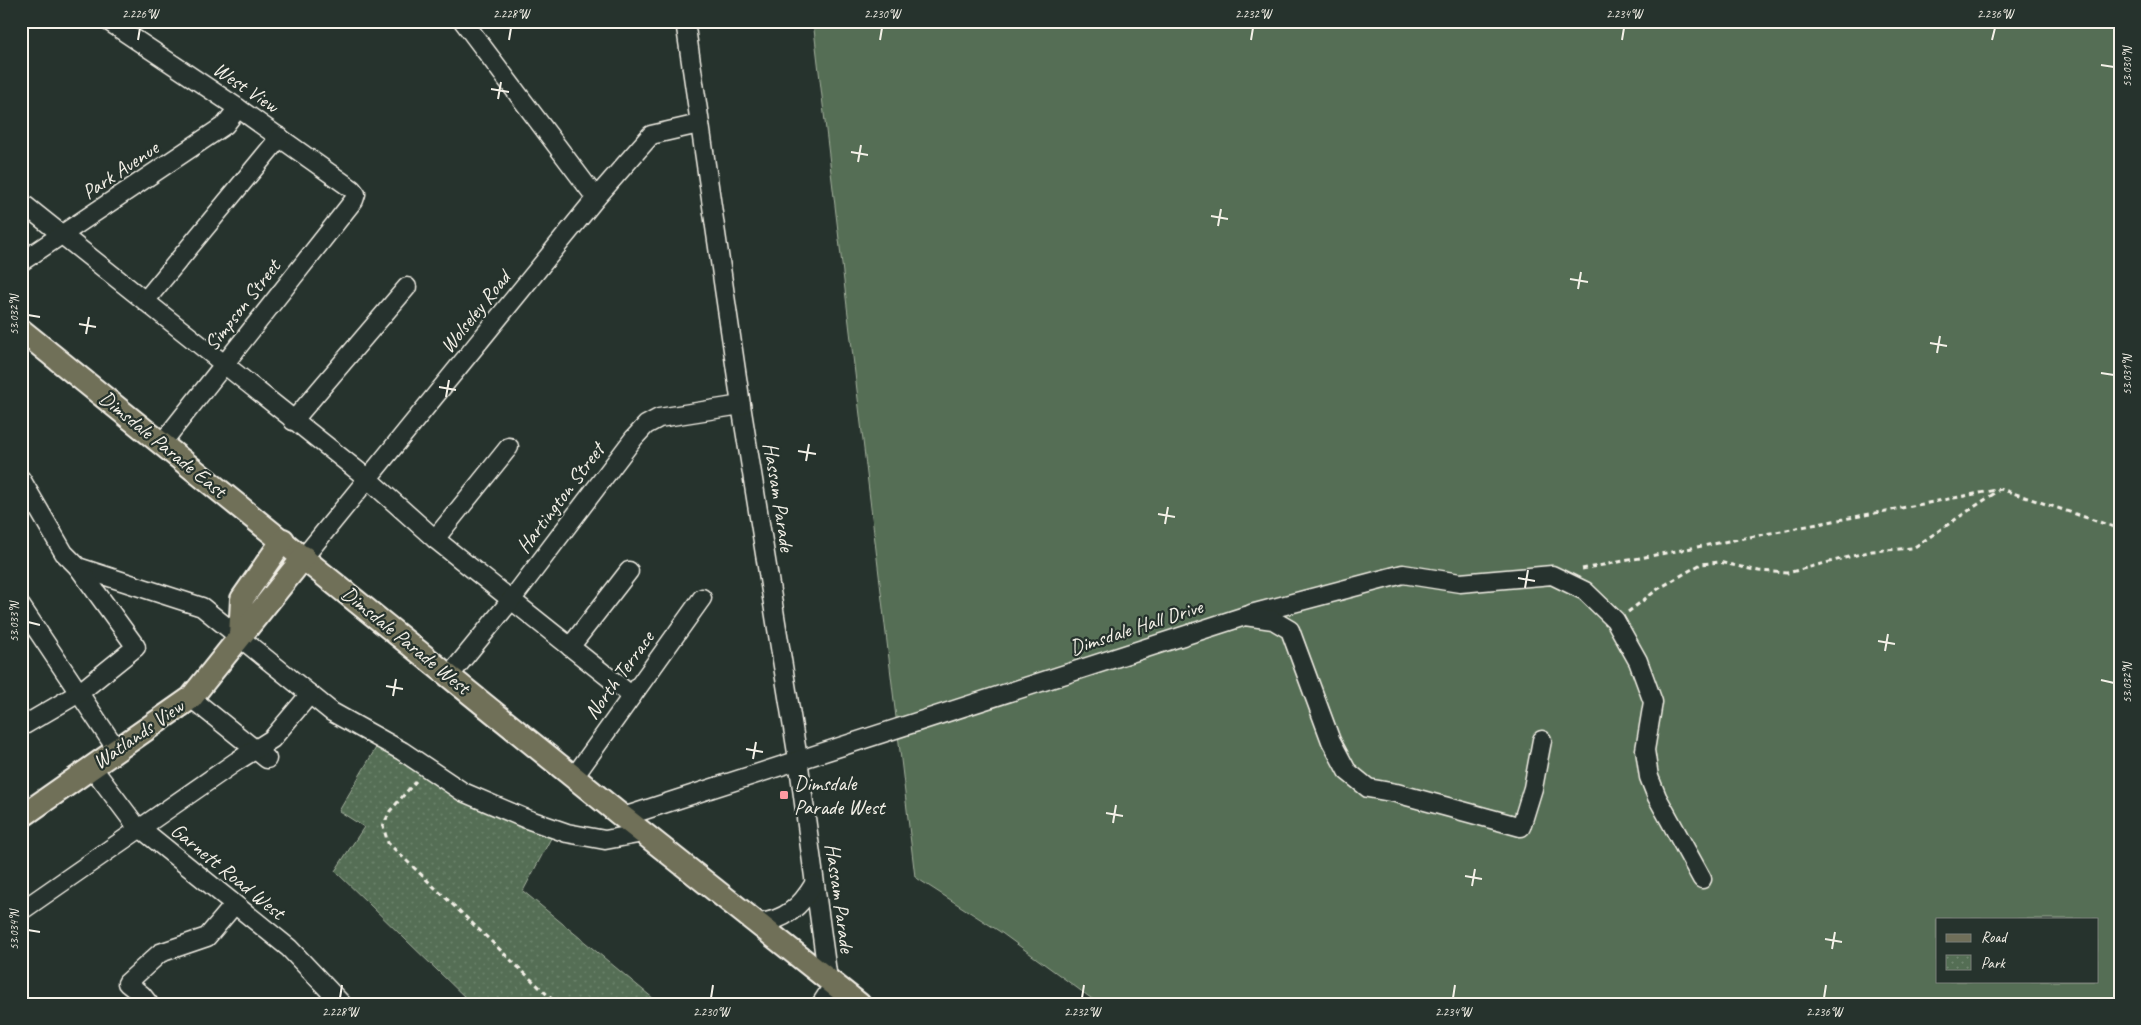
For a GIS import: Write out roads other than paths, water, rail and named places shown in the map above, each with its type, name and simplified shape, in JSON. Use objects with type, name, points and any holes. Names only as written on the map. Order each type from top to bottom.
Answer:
[{"type":"main road","name":"Dimsdale Parade East","points":[[21,330],[304,557]]},
{"type":"main road","points":[[240,636],[242,599],[283,540]]},
{"type":"main road","name":"Watlands View","points":[[21,817],[190,698],[304,557]]},
{"type":"main road","name":"Dimsdale Parade West","points":[[304,557],[623,817],[859,1004]]},
{"type":"street","name":"West View","points":[[108,21],[280,137],[352,189],[356,194]]},
{"type":"street","points":[[464,21],[596,198]]},
{"type":"street","name":"Hassam Parade","points":[[685,21],[741,405],[798,759],[814,884],[831,982]]},
{"type":"street","name":"Park Avenue","points":[[21,262],[63,236],[225,125],[238,108]]},
{"type":"street","name":"Wolseley Road","points":[[304,557],[596,198],[651,135],[699,124]]},
{"type":"street","points":[[145,301],[280,137]]},
{"type":"street","name":"Simpson Street","points":[[162,443],[354,200],[356,194]]},
{"type":"street","points":[[21,202],[368,479],[435,539],[632,696]]},
{"type":"street","points":[[293,421],[407,287]]},
{"type":"street","name":"Hartington Street","points":[[450,675],[512,600],[634,438],[646,425],[660,418],[741,405]]},
{"type":"street","points":[[435,539],[509,447]]},
{"type":"street","points":[[21,479],[64,553],[78,567],[136,647],[79,693],[21,727]]},
{"type":"street","points":[[78,567],[202,607],[332,712],[428,767],[463,792],[567,833],[605,840],[643,833]]},
{"type":"street","points":[[570,647],[629,571]]},
{"type":"street","points":[[1245,616],[1403,574],[1460,583],[1552,575],[1585,591],[1615,620],[1638,661],[1653,702],[1645,750],[1648,777],[1702,879]]},
{"type":"street","name":"North Terrace","points":[[574,777],[702,598]]},
{"type":"street","points":[[21,606],[117,750]]},
{"type":"street","name":"Dimsdale Hall Drive","points":[[623,817],[1245,616],[1273,620],[1290,630],[1331,740],[1347,771],[1368,788],[1396,793],[1521,827],[1533,788],[1542,740]]},
{"type":"street","points":[[21,911],[237,761],[261,754],[310,694]]},
{"type":"street","points":[[190,698],[261,754]]},
{"type":"street","name":"Garnett Road West","points":[[92,767],[134,823],[289,948],[342,1004]]},
{"type":"street","points":[[758,924],[777,920],[789,914],[807,896],[814,884]]},
{"type":"street","points":[[149,1004],[142,995],[127,983],[160,953],[208,937],[234,905]]},
{"type":"street","points":[[821,1004],[831,982]]},
{"type":"place","name":"Dimsdale Parade West","points":[[784,795]]}]
